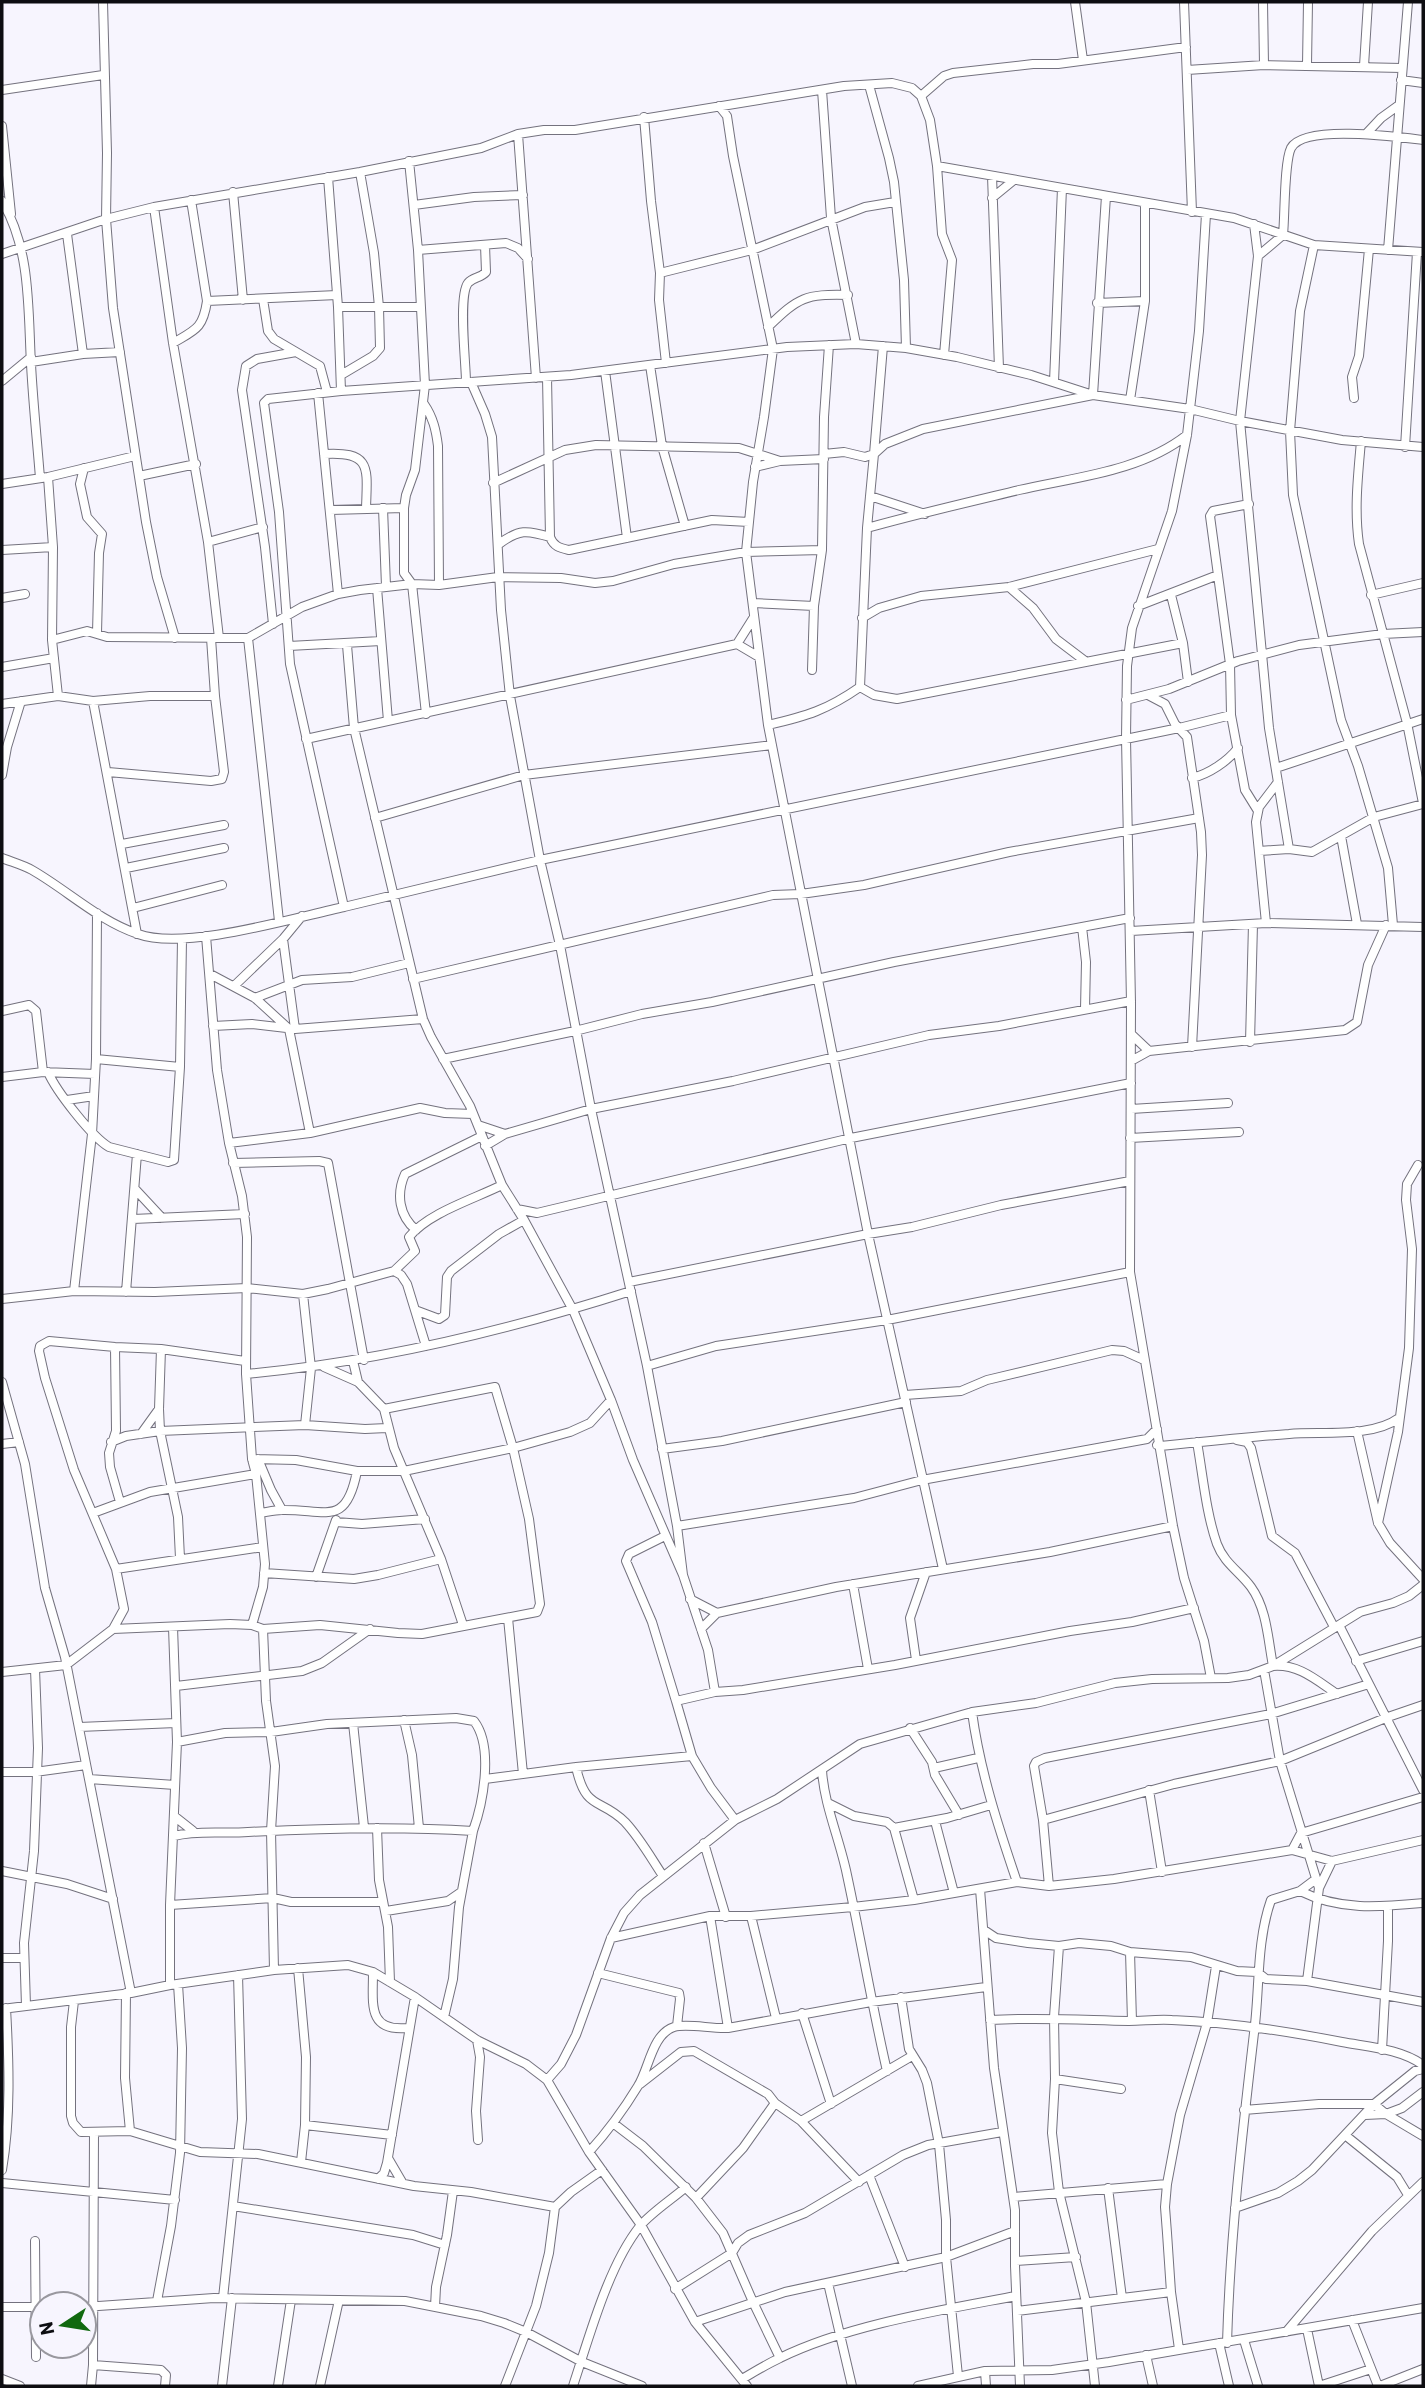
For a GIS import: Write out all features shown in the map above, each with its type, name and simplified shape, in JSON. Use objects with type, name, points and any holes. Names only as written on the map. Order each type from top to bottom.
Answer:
[{"type":"street","points":[[103,2],[106,219],[113,308],[157,578],[175,638]]},
{"type":"street","points":[[1075,2],[1083,60]]},
{"type":"street","points":[[1184,2],[1192,212]]},
{"type":"street","points":[[1263,2],[1264,65]]},
{"type":"street","points":[[1307,65],[1308,2]]},
{"type":"street","points":[[1364,66],[1368,2]]},
{"type":"street","points":[[1388,250],[1408,2]]},
{"type":"street","points":[[921,96],[944,76],[953,73],[1186,47]]},
{"type":"street","points":[[1188,70],[1264,65],[1402,68]]},
{"type":"street","points":[[2,90],[103,75]]},
{"type":"street","points":[[1401,80],[1423,83]]},
{"type":"street","points":[[2,254],[106,219],[154,207],[360,172],[481,148],[518,134],[544,130],[575,130],[844,86],[892,83],[912,88],[933,84]]},
{"type":"street","points":[[869,85],[889,158],[905,280],[905,348]]},
{"type":"street","points":[[912,88],[921,96],[930,120],[937,166],[942,234],[952,260],[944,355]]},
{"type":"street","points":[[822,90],[831,218],[856,344]]},
{"type":"street","points":[[727,116],[735,104]]},
{"type":"street","points":[[1366,134],[1389,110],[1399,105]]},
{"type":"street","points":[[719,106],[727,116],[772,349],[746,552],[768,725],[868,1234],[943,1569]]},
{"type":"street","points":[[644,117],[666,363]]},
{"type":"street","points":[[2,126],[12,220]]},
{"type":"street","points":[[518,134],[536,378]]},
{"type":"street","points":[[1258,256],[1283,235],[1290,149],[1297,141],[1308,136],[1366,134],[1423,140]]},
{"type":"street","points":[[409,161],[418,250],[425,385],[415,470],[405,495],[404,572],[412,584],[426,714]]},
{"type":"street","points":[[937,166],[1254,224],[1314,245],[1420,252],[1405,447]]},
{"type":"street","points":[[341,375],[373,356],[380,348],[373,253],[360,172]]},
{"type":"street","points":[[992,176],[999,368]]},
{"type":"street","points":[[328,177],[341,391]]},
{"type":"street","points":[[992,198],[1014,180]]},
{"type":"street","points":[[1054,382],[1062,188]]},
{"type":"street","points":[[233,192],[243,300]]},
{"type":"street","points":[[414,205],[474,197],[523,195]]},
{"type":"street","points":[[1093,395],[1106,196]]},
{"type":"street","points":[[173,343],[202,324],[207,302],[191,200]]},
{"type":"street","points":[[2,201],[12,220],[21,248],[30,321],[31,360],[54,547],[52,640],[58,696]]},
{"type":"street","points":[[660,273],[752,250],[831,218],[865,207],[895,202]]},
{"type":"street","points":[[1130,400],[1145,301],[1145,203]]},
{"type":"street","points":[[108,772],[211,781],[222,779],[224,772],[215,696],[215,638],[208,542],[173,343],[154,207]]},
{"type":"street","points":[[1206,214],[1199,331],[1190,409],[1172,511],[1138,606],[1129,652],[1126,738],[1131,931],[1130,1272],[1173,1526],[1184,1578],[1204,1641],[1211,1678]]},
{"type":"street","points":[[1254,224],[1258,256],[1240,421],[1269,728],[1289,849]]},
{"type":"street","points":[[67,234],[83,354]]},
{"type":"street","points":[[418,250],[506,243],[518,248],[529,260]]},
{"type":"street","points":[[485,245],[486,272],[473,279],[464,289],[463,312],[469,382],[485,414],[492,437],[499,544],[498,577],[510,696],[540,860],[647,1366],[677,1526],[683,1575]]},
{"type":"street","points":[[1131,1060],[1149,1051],[1250,1042],[1352,1027],[1359,1016],[1368,965],[1389,925],[1388,868],[1341,720],[1293,495],[1290,431],[1300,311],[1314,245]]},
{"type":"street","points":[[1353,398],[1352,377],[1359,356],[1369,249]]},
{"type":"street","points":[[207,302],[337,295]]},
{"type":"street","points":[[768,327],[788,308],[809,296],[848,295]]},
{"type":"street","points":[[263,299],[268,331],[274,339],[320,366],[324,454],[338,594]]},
{"type":"street","points":[[1097,303],[1145,301]]},
{"type":"street","points":[[338,307],[421,307]]},
{"type":"street","points":[[344,907],[306,739],[289,646],[279,512],[264,403],[268,399],[323,392],[547,377],[772,349],[856,344],[905,348],[944,355],[1054,382],[1093,395],[1190,409],[1290,431],[1405,447],[1423,447]]},
{"type":"street","points":[[812,670],[814,606],[822,550],[829,345]]},
{"type":"street","points":[[860,687],[867,528],[883,346]]},
{"type":"street","points":[[2,381],[31,360],[120,352]]},
{"type":"street","points":[[273,624],[242,390],[243,375],[246,366],[257,359],[296,352]]},
{"type":"street","points":[[650,366],[662,446],[685,526]]},
{"type":"street","points":[[605,371],[627,538]]},
{"type":"street","points":[[547,377],[550,537],[553,543],[569,550],[712,520],[748,522]]},
{"type":"street","points":[[755,467],[844,452],[865,457],[874,454],[885,444],[923,429],[1093,395]]},
{"type":"street","points":[[424,404],[436,428],[438,446],[439,585]]},
{"type":"street","points":[[867,528],[1113,469],[1170,449],[1186,435]]},
{"type":"street","points":[[1259,851],[1289,849],[1312,852],[1374,817],[1423,804],[1406,723],[1371,595],[1356,519],[1361,441]]},
{"type":"street","points":[[493,483],[565,450],[578,448],[739,447],[780,461]]},
{"type":"street","points":[[324,454],[344,453],[361,460],[366,477],[366,509]]},
{"type":"street","points":[[2,484],[135,456]]},
{"type":"street","points":[[139,476],[196,464]]},
{"type":"street","points":[[83,468],[80,484],[87,517],[102,534],[97,633]]},
{"type":"street","points":[[870,496],[925,514]]},
{"type":"street","points":[[1249,504],[1213,511],[1210,516],[1230,664],[1231,715],[1245,790],[1258,811]]},
{"type":"street","points":[[330,510],[404,508]]},
{"type":"street","points":[[383,509],[386,586]]},
{"type":"street","points":[[208,542],[262,527]]},
{"type":"street","points":[[499,544],[512,534],[523,531],[550,537]]},
{"type":"street","points":[[2,550],[54,547]]},
{"type":"street","points":[[862,618],[879,608],[921,596],[1009,587],[1158,549]]},
{"type":"street","points":[[52,640],[87,631],[107,636],[248,638],[302,607],[338,594],[386,586],[439,585],[498,577],[561,578],[595,583],[613,581],[674,564],[746,552],[822,550]]},
{"type":"street","points":[[1138,606],[1218,575]]},
{"type":"street","points":[[1371,595],[1423,583]]},
{"type":"street","points":[[1009,587],[1033,608],[1056,639],[1085,661]]},
{"type":"street","points":[[377,588],[388,721]]},
{"type":"street","points":[[2,598],[25,594]]},
{"type":"street","points":[[1171,595],[1188,682]]},
{"type":"street","points":[[863,600],[879,608]]},
{"type":"street","points":[[752,603],[814,606]]},
{"type":"street","points":[[737,644],[754,616]]},
{"type":"street","points":[[1126,701],[1169,690],[1263,653],[1325,641],[1423,632]]},
{"type":"street","points":[[248,638],[279,921]]},
{"type":"street","points":[[289,646],[347,645],[381,641]]},
{"type":"street","points":[[860,687],[874,695],[897,699],[1182,643]]},
{"type":"street","points":[[306,739],[737,644],[759,657]]},
{"type":"street","points":[[347,645],[354,728],[423,1018],[474,1114],[502,1185],[526,1222],[573,1310],[683,1575],[708,1650],[715,1692]]},
{"type":"street","points":[[2,667],[54,658]]},
{"type":"street","points":[[768,725],[810,715],[835,705],[860,687]]},
{"type":"street","points":[[1165,704],[1169,690]]},
{"type":"street","points":[[1148,695],[1165,704],[1186,737],[1199,818],[1202,855],[1192,1047]]},
{"type":"street","points":[[2,704],[58,696],[93,701],[150,696],[215,696]]},
{"type":"street","points":[[2,770],[4,749],[21,701]]},
{"type":"street","points":[[93,701],[138,934]]},
{"type":"street","points":[[2,858],[30,869],[97,913],[138,934],[166,940],[182,939],[279,921],[540,860],[1231,715]]},
{"type":"street","points":[[1276,768],[1423,719]]},
{"type":"street","points":[[375,818],[524,775],[772,745]]},
{"type":"street","points":[[1229,761],[1238,748]]},
{"type":"street","points":[[1192,778],[1207,773],[1219,763],[1229,761],[1241,767]]},
{"type":"street","points":[[1266,923],[1256,833],[1258,811],[1266,795],[1278,782]]},
{"type":"street","points":[[413,979],[760,898],[864,885],[1009,852],[1199,818]]},
{"type":"street","points":[[122,844],[224,825]]},
{"type":"street","points":[[1341,836],[1357,924]]},
{"type":"street","points":[[126,868],[224,848]]},
{"type":"street","points":[[133,908],[222,885]]},
{"type":"street","points":[[74,1291],[92,1134],[96,1059],[97,913]]},
{"type":"street","points":[[234,986],[283,939],[302,916]]},
{"type":"street","points":[[443,1059],[642,1014],[920,957],[1130,918]]},
{"type":"street","points":[[1131,931],[1266,923],[1423,927]]},
{"type":"street","points":[[1250,1042],[1252,924]]},
{"type":"street","points":[[1083,927],[1086,962],[1085,1009]]},
{"type":"street","points":[[206,936],[217,1070],[229,1143],[245,1214],[245,1361],[264,1573],[263,1587],[252,1625]]},
{"type":"street","points":[[2,1011],[29,1005],[36,1011],[45,1072],[92,1134],[109,1147],[168,1162],[174,1160],[180,1067],[182,939]]},
{"type":"street","points":[[283,939],[291,984],[292,1029],[310,1133]]},
{"type":"street","points":[[255,998],[291,984],[319,978],[352,977],[409,963]]},
{"type":"street","points":[[210,974],[255,998],[292,1029]]},
{"type":"street","points":[[485,1146],[505,1134],[591,1109],[733,1081],[929,1035],[999,1026],[1131,1000]]},
{"type":"street","points":[[213,1026],[252,1024],[292,1029],[423,1018]]},
{"type":"street","points":[[1131,1034],[1149,1051]]},
{"type":"street","points":[[96,1059],[180,1067]]},
{"type":"street","points":[[2,1077],[45,1072],[95,1074]]},
{"type":"street","points":[[415,1310],[443,1318],[447,1277],[451,1271],[483,1245],[526,1222],[537,1213],[850,1138],[1131,1083]]},
{"type":"street","points":[[66,1100],[94,1096]]},
{"type":"street","points":[[1131,1109],[1228,1104]]},
{"type":"street","points":[[229,1143],[310,1133],[420,1108],[474,1114]]},
{"type":"street","points":[[478,1125],[505,1134]]},
{"type":"street","points":[[1130,1138],[1239,1132]]},
{"type":"street","points":[[416,1230],[407,1223],[401,1208],[400,1191],[405,1174],[482,1136]]},
{"type":"street","points":[[126,1292],[137,1154]]},
{"type":"street","points":[[233,1163],[328,1163],[364,1360]]},
{"type":"street","points":[[1378,1523],[1395,1450],[1409,1348],[1412,1249],[1406,1200],[1407,1184],[1418,1165]]},
{"type":"street","points":[[246,1374],[364,1360],[573,1310],[630,1286],[868,1234],[912,1227],[1001,1205],[1130,1181]]},
{"type":"street","points":[[2,1299],[74,1291],[247,1288],[303,1294],[352,1283],[394,1271],[415,1251],[409,1237],[416,1230],[458,1204],[502,1185]]},
{"type":"street","points":[[135,1189],[162,1218]]},
{"type":"street","points":[[134,1207],[148,1219]]},
{"type":"street","points":[[517,1209],[537,1213]]},
{"type":"street","points":[[133,1219],[245,1214]]},
{"type":"street","points":[[394,1271],[401,1275],[407,1284],[426,1346]]},
{"type":"street","points":[[647,1366],[716,1346],[887,1320],[1130,1272]]},
{"type":"street","points":[[303,1294],[311,1368],[305,1425]]},
{"type":"street","points":[[2,1672],[66,1665],[113,1629],[124,1609],[117,1569],[74,1470],[45,1378],[40,1346],[49,1341],[162,1349],[245,1361]]},
{"type":"street","points":[[115,1347],[116,1431],[109,1453],[120,1502]]},
{"type":"street","points":[[162,1349],[160,1431],[178,1517],[180,1558]]},
{"type":"street","points":[[662,1449],[722,1441],[905,1399],[961,1391],[987,1380],[1112,1350],[1124,1351],[1144,1360]]},
{"type":"street","points":[[353,1361],[358,1382]]},
{"type":"street","points":[[323,1366],[358,1382],[384,1409],[387,1428],[441,1559],[463,1625]]},
{"type":"street","points":[[2,1382],[25,1464],[45,1588],[66,1665],[113,1899],[128,1993],[125,2078],[130,2132]]},
{"type":"street","points":[[113,1629],[252,1625],[263,1629],[320,1625],[422,1634],[537,1612],[540,1604],[529,1519],[513,1448],[495,1387],[384,1409]]},
{"type":"street","points":[[255,1459],[296,1460],[357,1471],[404,1471],[513,1448],[581,1428],[600,1414],[611,1400]]},
{"type":"street","points":[[141,1434],[159,1409]]},
{"type":"street","points":[[1147,1439],[1160,1446],[1357,1430],[1385,1425],[1399,1418]]},
{"type":"street","points":[[111,1443],[126,1436],[160,1431],[305,1425],[387,1428]]},
{"type":"street","points":[[677,1526],[854,1498],[922,1480],[1147,1439],[1157,1429]]},
{"type":"street","points":[[1357,1430],[1378,1523],[1390,1543],[1423,1579]]},
{"type":"street","points":[[116,1431],[126,1436]]},
{"type":"street","points":[[1231,1439],[1247,1442],[1251,1448],[1272,1536],[1295,1553],[1388,1717],[1423,1790]]},
{"type":"street","points":[[2,1444],[19,1442]]},
{"type":"street","points":[[1197,1442],[1217,1544],[1228,1564],[1251,1588],[1258,1601],[1269,1668],[1271,1714],[1280,1761],[1317,1884],[1319,1901],[1307,1981]]},
{"type":"street","points":[[255,1459],[282,1510]]},
{"type":"street","points":[[260,1513],[282,1510],[322,1513],[336,1511],[350,1496],[357,1471]]},
{"type":"street","points":[[93,1513],[150,1492],[256,1474]]},
{"type":"street","points":[[316,1577],[336,1522],[336,1511]]},
{"type":"street","points":[[336,1522],[362,1524],[425,1519]]},
{"type":"street","points":[[701,1629],[717,1613],[853,1584],[1050,1552],[1173,1526]]},
{"type":"street","points":[[665,1535],[629,1554],[626,1561],[652,1622],[692,1756],[735,1820]]},
{"type":"street","points":[[117,1569],[263,1547]]},
{"type":"street","points":[[264,1573],[354,1579],[441,1559]]},
{"type":"street","points":[[916,1660],[909,1618],[926,1572]]},
{"type":"street","points":[[853,1584],[868,1669]]},
{"type":"street","points":[[1269,1668],[1360,1612],[1393,1603],[1409,1596],[1423,1585]]},
{"type":"street","points":[[690,1599],[717,1613]]},
{"type":"street","points":[[676,1701],[715,1692],[743,1690],[1132,1622],[1194,1608]]},
{"type":"street","points":[[508,1618],[523,1774]]},
{"type":"street","points":[[157,2301],[180,2145],[182,2048],[174,1985],[170,1905],[177,1742],[173,1627]]},
{"type":"street","points":[[263,1629],[264,1676],[275,1783],[271,1831],[274,1970]]},
{"type":"street","points":[[176,1686],[302,1671],[322,1663],[370,1629]]},
{"type":"street","points":[[1356,1661],[1423,1641]]},
{"type":"street","points":[[547,2080],[561,2064],[576,2035],[611,1938],[624,1913],[663,1876],[735,1820],[777,1799],[860,1744],[972,1712],[1036,1703],[1115,1683],[1152,1679],[1249,1675],[1287,1665],[1297,1667],[1338,1693]]},
{"type":"street","points":[[26,2006],[24,1929],[31,1877],[38,1748],[35,1669]]},
{"type":"street","points":[[1049,1886],[1044,1820],[1034,1766],[1039,1760],[1271,1714],[1369,1684]]},
{"type":"street","points":[[1044,1820],[1149,1790],[1280,1761],[1423,1705]]},
{"type":"street","points":[[972,1712],[978,1758],[1017,1882]]},
{"type":"street","points":[[177,1742],[225,1733],[271,1732],[353,1723],[456,1718],[474,1721],[480,1729],[484,1749],[485,1779],[461,1892],[456,1958],[450,1997],[443,2017]]},
{"type":"street","points":[[404,1720],[412,1755],[419,1828]]},
{"type":"street","points":[[79,1727],[176,1723]]},
{"type":"street","points":[[353,1723],[364,1827]]},
{"type":"street","points":[[910,1728],[959,1815]]},
{"type":"street","points":[[485,1779],[692,1756]]},
{"type":"street","points":[[934,1768],[978,1758]]},
{"type":"street","points":[[2,1772],[35,1772],[86,1765]]},
{"type":"street","points":[[576,1767],[585,1794],[617,1815],[628,1826],[663,1876]]},
{"type":"street","points":[[822,1770],[823,1786],[848,1876],[887,2071]]},
{"type":"street","points":[[89,1779],[175,1785]]},
{"type":"street","points":[[806,1780],[823,1786]]},
{"type":"street","points":[[1149,1790],[1162,1872]]},
{"type":"street","points":[[1292,1850],[1301,1833],[1423,1797]]},
{"type":"street","points":[[828,1802],[854,1816],[887,1822],[894,1828],[914,1900]]},
{"type":"street","points":[[894,1828],[935,1821],[991,1805]]},
{"type":"street","points":[[174,1816],[193,1831]]},
{"type":"street","points":[[935,1821],[954,1893]]},
{"type":"street","points":[[174,1836],[193,1831],[230,1833],[364,1827],[473,1831]]},
{"type":"street","points":[[377,1828],[377,1860],[390,1982]]},
{"type":"street","points":[[611,1938],[710,1916],[751,1916],[853,1907],[914,1900],[1017,1882],[1049,1886],[1162,1872],[1292,1850],[1332,1861],[1423,1840]]},
{"type":"street","points":[[704,1843],[726,1917]]},
{"type":"street","points":[[1229,2386],[1223,2343],[1230,2260],[1244,2110],[1255,2029],[1257,1972],[1271,1900],[1317,1884],[1332,1861]]},
{"type":"street","points":[[2,1871],[67,1884],[113,1899]]},
{"type":"street","points":[[980,1889],[986,1987],[1002,2132],[1014,2197],[1020,2386]]},
{"type":"street","points":[[1300,1891],[1319,1901],[1361,1907],[1423,1903]]},
{"type":"street","points":[[170,1905],[273,1898],[291,1902],[384,1906],[448,1901],[461,1892]]},
{"type":"street","points":[[448,1901],[459,1907]]},
{"type":"street","points":[[1382,2050],[1388,1906]]},
{"type":"street","points":[[710,1916],[728,2028]]},
{"type":"street","points":[[751,1916],[776,2018]]},
{"type":"street","points":[[984,1930],[996,1938]]},
{"type":"street","points":[[984,1942],[996,1938],[1059,1946],[1079,1942],[1111,1946],[1130,1952],[1191,1957],[1237,1971],[1257,1972],[1266,1979],[1307,1981],[1423,2002]]},
{"type":"street","points":[[1059,1946],[1054,2017],[1052,2133],[1059,2192],[1086,2302],[1095,2386]]},
{"type":"street","points":[[1130,1952],[1132,2021]]},
{"type":"street","points":[[2,1958],[24,1958]]},
{"type":"street","points":[[2,2169],[7,2142],[8,2048],[4,2009],[274,1970],[348,1965],[373,1972],[477,2040],[526,2064],[547,2080],[589,2152],[640,2225],[695,2322],[745,2383],[780,2358],[839,2336],[950,2308],[1016,2296]]},
{"type":"street","points":[[1179,2349],[1171,2292],[1167,2184],[1180,2115],[1207,2023],[1216,1966]]},
{"type":"street","points":[[298,1968],[305,2036],[305,2125],[301,2162]]},
{"type":"street","points":[[373,1972],[376,2019],[381,2026],[392,2029],[408,2028]]},
{"type":"street","points":[[598,1973],[679,1993],[681,1999],[677,2026]]},
{"type":"street","points":[[222,2386],[233,2206],[243,2107],[238,1975]]},
{"type":"street","points":[[589,2152],[613,2123],[639,2084],[667,2030],[677,2026],[728,2028],[871,2001],[986,1987]]},
{"type":"street","points":[[378,2179],[384,2173],[388,2158],[415,1997]]},
{"type":"street","points":[[901,1997],[906,2036],[912,2056],[927,2083],[939,2144],[950,2308],[958,2376]]},
{"type":"street","points":[[74,2001],[71,2028],[71,2116],[81,2132],[130,2132],[217,2154],[239,2153],[301,2162],[378,2179],[555,2207]]},
{"type":"street","points":[[802,2013],[831,2104]]},
{"type":"street","points":[[990,2020],[1054,2017],[1207,2023],[1382,2050],[1411,2057],[1423,2067],[1374,2104],[1298,2181],[1278,2193],[1235,2208]]},
{"type":"street","points":[[477,2040],[480,2057],[476,2111],[478,2140]]},
{"type":"street","points":[[639,2084],[681,2052],[691,2050],[768,2094],[775,2103],[801,2121],[859,2182]]},
{"type":"street","points":[[801,2121],[912,2056]]},
{"type":"street","points":[[1055,2078],[1121,2089]]},
{"type":"street","points":[[1365,2115],[1386,2114],[1402,2108],[1423,2092]]},
{"type":"street","points":[[696,2197],[743,2148],[775,2103]]},
{"type":"street","points":[[1244,2110],[1319,2104],[1374,2104],[1423,2136]]},
{"type":"street","points":[[613,2123],[643,2146],[696,2197],[723,2233],[780,2358]]},
{"type":"street","points":[[305,2125],[392,2135]]},
{"type":"street","points":[[90,2290],[94,2132]]},
{"type":"street","points":[[675,2289],[732,2253],[738,2243],[749,2235],[805,2213],[916,2149],[1002,2132]]},
{"type":"street","points":[[1345,2136],[1398,2177],[1408,2195]]},
{"type":"street","points":[[388,2158],[402,2182]]},
{"type":"street","points":[[505,2386],[536,2306],[549,2253],[555,2207],[602,2170]]},
{"type":"street","points":[[869,2175],[905,2267]]},
{"type":"street","points":[[1286,2333],[1372,2231],[1423,2182]]},
{"type":"street","points":[[2,2183],[174,2200]]},
{"type":"street","points":[[1014,2197],[1167,2184]]},
{"type":"street","points":[[573,2386],[610,2282],[640,2225],[686,2188]]},
{"type":"street","points":[[1108,2188],[1122,2298]]},
{"type":"street","points":[[435,2307],[453,2191]]},
{"type":"street","points":[[233,2206],[413,2235],[444,2245]]},
{"type":"street","points":[[695,2322],[785,2292],[946,2257],[1015,2231]]},
{"type":"street","points":[[35,2241],[37,2290]]},
{"type":"street","points":[[1015,2261],[1076,2258]]},
{"type":"street","points":[[828,2283],[852,2386]]},
{"type":"street","points":[[1017,2311],[1171,2292]]},
{"type":"street","points":[[98,2306],[228,2298],[405,2301],[481,2316],[526,2332],[582,2362],[642,2386]]},
{"type":"street","points":[[278,2386],[291,2300]]},
{"type":"street","points":[[320,2386],[339,2300]]},
{"type":"street","points":[[2,2306],[28,2307]]},
{"type":"street","points":[[918,2386],[985,2371],[1052,2370],[1094,2364],[1423,2308]]},
{"type":"street","points":[[1352,2320],[1379,2386],[1423,2369]]},
{"type":"street","points":[[1307,2329],[1319,2386],[1371,2369]]},
{"type":"street","points":[[1244,2340],[1258,2386]]},
{"type":"street","points":[[1146,2355],[1153,2386]]},
{"type":"street","points":[[91,2386],[93,2360]]},
{"type":"street","points":[[93,2365],[161,2370],[166,2375],[165,2386]]},
{"type":"street","points":[[985,2371],[986,2386]]},
{"type":"street","points":[[2,2379],[20,2386]]}]
